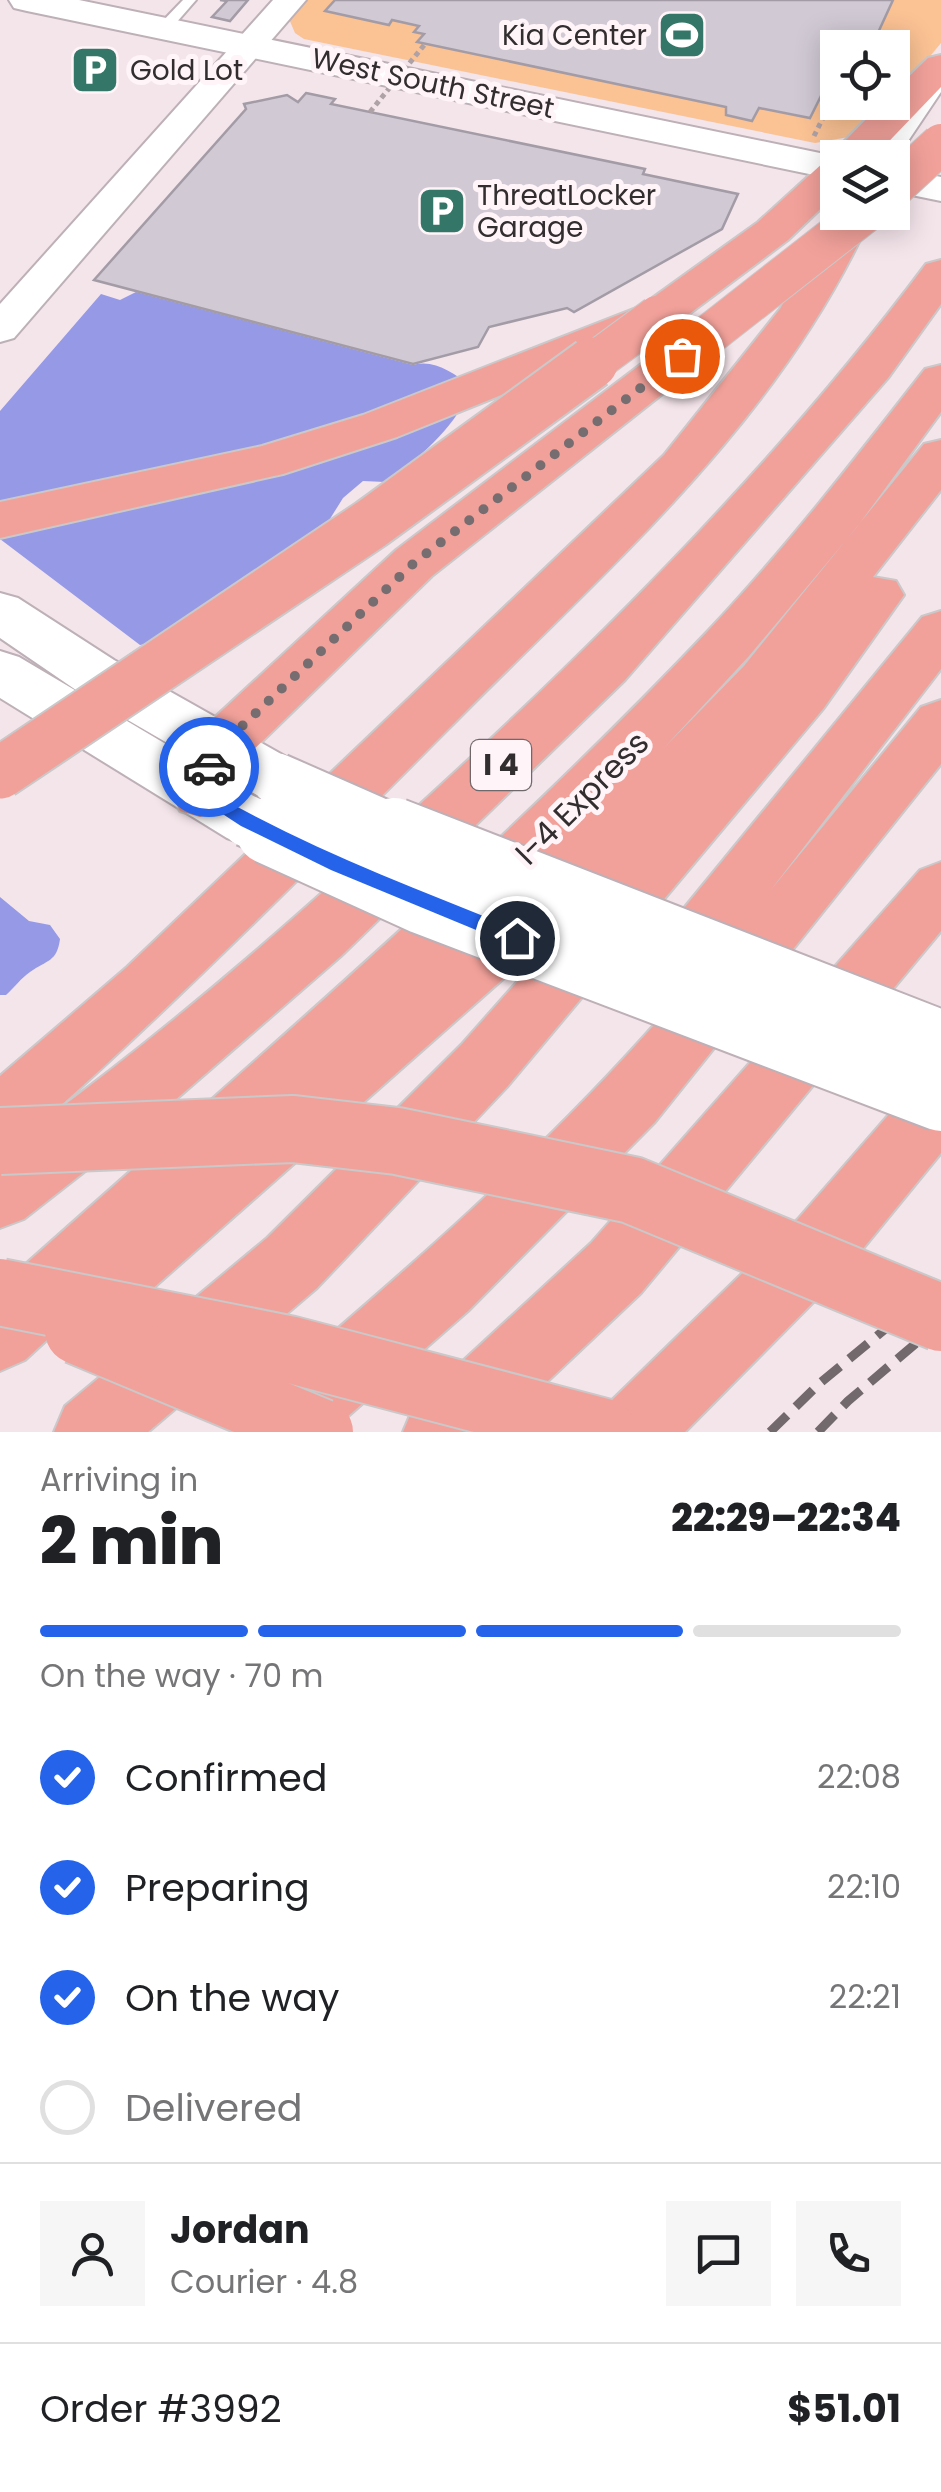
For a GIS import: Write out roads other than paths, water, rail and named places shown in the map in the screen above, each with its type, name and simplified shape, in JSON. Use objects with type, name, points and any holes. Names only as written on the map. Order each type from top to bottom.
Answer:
[{"type":"highway","points":[[868,140],[941,68]]},
{"type":"highway","points":[[910,172],[941,144]]},
{"type":"highway","points":[[0,773],[371,524],[658,316],[773,231],[820,170]]},
{"type":"highway","points":[[910,176],[941,173]]},
{"type":"highway","points":[[236,785],[414,563],[843,230]]},
{"type":"highway","points":[[0,1118],[149,987],[681,467],[758,374],[811,299],[844,230]]},
{"type":"highway","name":"I 4","points":[[0,1195],[143,1086],[319,937],[606,665],[872,368],[941,274]]},
{"type":"highway","points":[[0,520],[266,462],[380,426],[658,316]]},
{"type":"highway","name":"I-4 Express","points":[[0,1335],[557,825],[694,684],[828,527],[941,380]]},
{"type":"highway","points":[[0,1368],[212,1196],[579,876],[763,681],[941,456]]},
{"type":"highway","points":[[91,1432],[292,1264],[484,1066],[804,694],[941,511]]},
{"type":"highway","points":[[673,970],[941,631]]},
{"type":"highway","points":[[273,1432],[443,1286],[632,1100],[883,799],[941,722]]},
{"type":"highway","points":[[440,1432],[616,1268],[941,888]]},
{"type":"highway","points":[[632,1432],[823,1243],[941,1100]]},
{"type":"highway","points":[[0,1141],[293,1129],[397,1141],[632,1190],[941,1318]]},
{"type":"highway","points":[[0,1295],[320,1432]]},
{"type":"highway","points":[[0,1295],[288,1349],[604,1432]]},
{"type":"main road","name":"West South Street","points":[[27,0],[164,28],[242,56],[820,156]]},
{"type":"main road","points":[[910,182],[941,190]]},
{"type":"main road","points":[[0,612],[96,675],[236,785]]},
{"type":"main road","points":[[0,672],[236,785],[423,901],[941,1044]]},
{"type":"main road","points":[[673,970],[941,1100]]},
{"type":"street","points":[[0,328],[290,0]]},
{"type":"street","points":[[890,140],[941,68]]},
{"type":"lane","points":[[86,0],[122,19]]},
{"type":"lane","points":[[164,28],[190,0]]},
{"type":"water","points":[[136,292],[413,365],[436,366],[470,386],[449,425],[395,478],[385,482],[363,481],[343,498],[318,538],[172,639],[140,645],[0,539],[0,411],[101,294],[120,300]]},
{"type":"water","points":[[0,897],[29,921],[50,925],[60,939],[54,956],[27,974],[6,995],[0,995]]},
{"type":"railway","points":[[770,1432],[820,1383],[941,1283]]},
{"type":"railway","points":[[818,1432],[848,1401],[941,1322]]},
{"type":"place","name":"Kia Center","points":[[682,35]]},
{"type":"place","name":"Gold Lot","points":[[95,70]]},
{"type":"place","name":"ThreatLocker Garage","points":[[442,211]]}]
